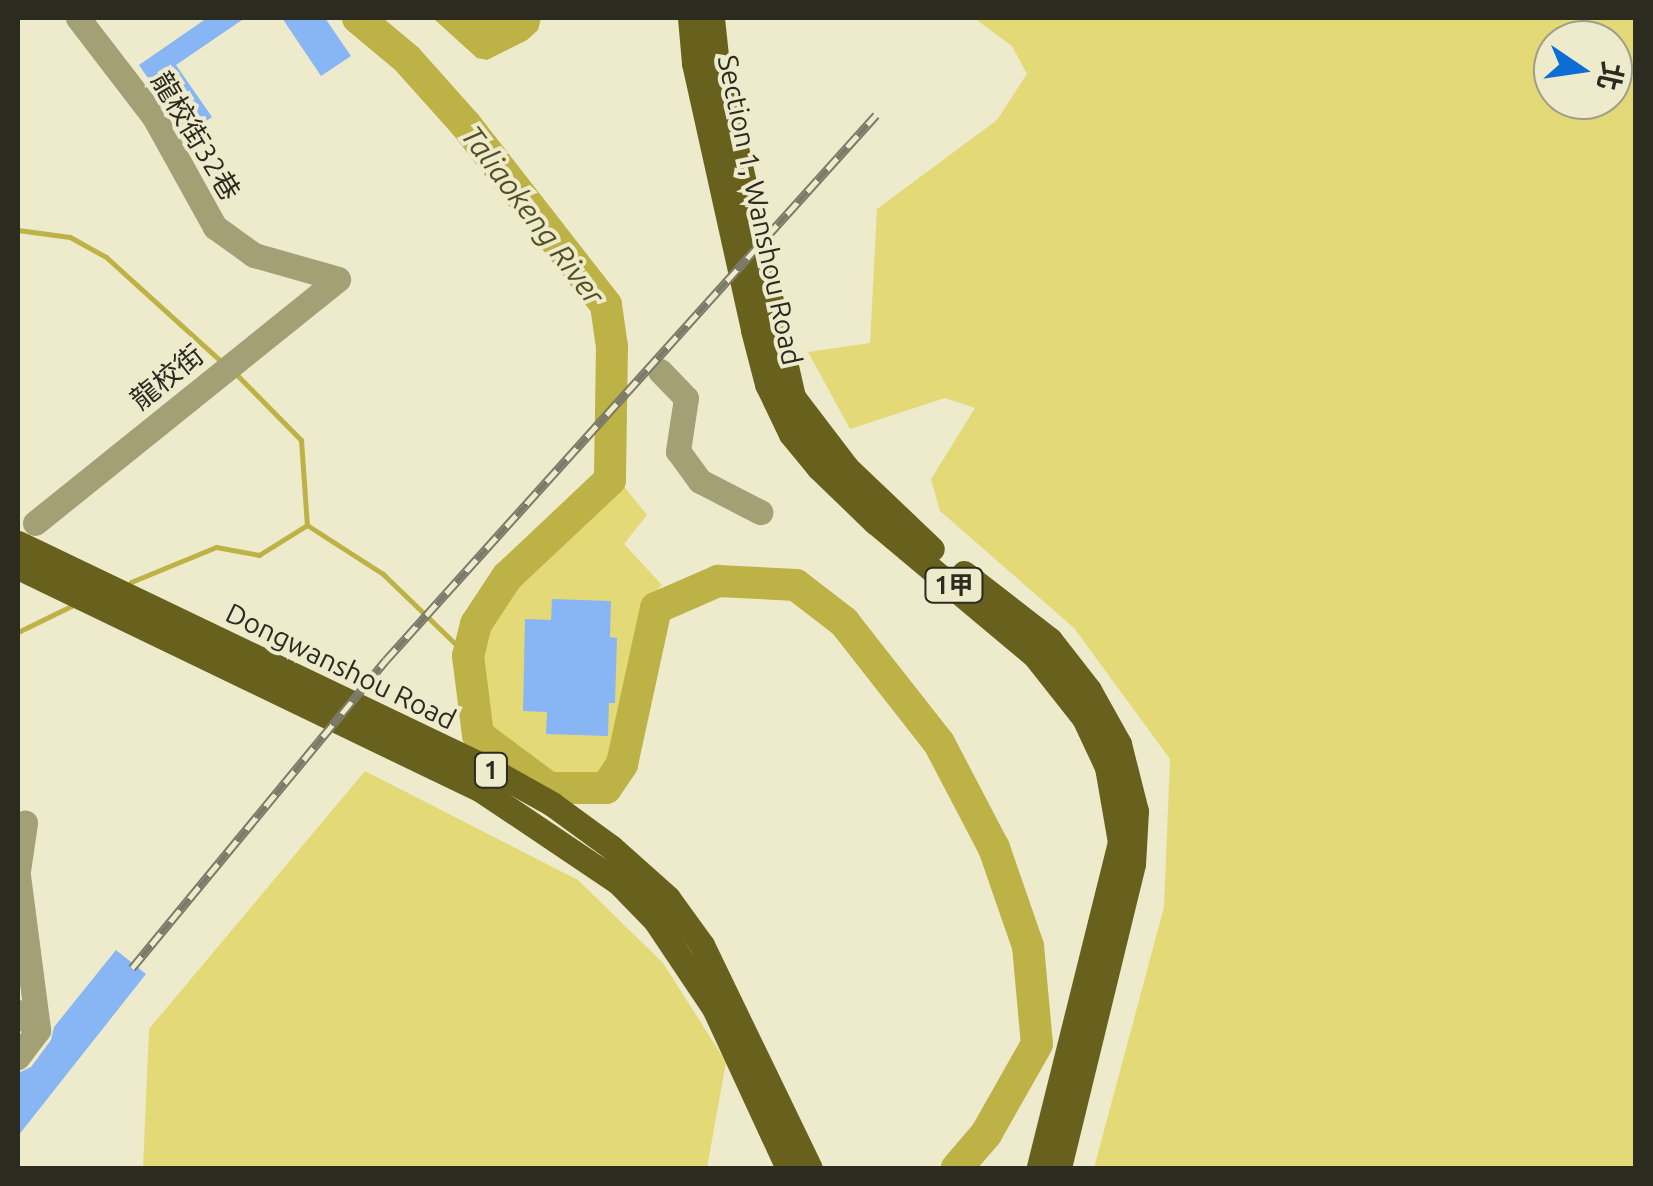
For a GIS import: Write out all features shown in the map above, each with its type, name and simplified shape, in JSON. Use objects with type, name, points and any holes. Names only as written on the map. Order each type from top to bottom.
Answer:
[{"type":"main road","name":"Section 1, Wanshou Road","points":[[690,18],[694,63],[767,384],[791,434],[818,468],[875,522],[1036,656],[1084,718],[1107,766],[1120,842],[1039,1168]]},
{"type":"main road","name":"Section 1, Wanshou Road","points":[[712,18],[716,65],[793,397],[847,468],[936,552],[1050,640],[1089,690],[1119,744],[1136,811],[1133,864],[1060,1168]]},
{"type":"main road","name":"Dongwanshou Road","points":[[26,533],[487,780],[618,882],[655,920],[714,1008],[788,1168]]},
{"type":"main road","name":"Dongwanshou Road","points":[[18,567],[487,780],[552,804],[668,898],[702,945],[810,1168]]},
{"type":"street","name":"龍校街32巷","points":[[78,18],[154,116],[216,228],[254,255],[338,280]]},
{"type":"street","name":"龍校街","points":[[26,533],[338,280]]},
{"type":"street","points":[[660,371],[686,398],[678,451],[700,481],[760,512]]},
{"type":"street","points":[[18,1057],[38,1030],[18,873],[25,822]]},
{"type":"street","points":[[18,1012],[38,1030]]},
{"type":"shaded area","points":[[433,18],[541,18],[538,30],[527,40],[487,60],[477,58]]},
{"type":"shaded area","points":[[974,18],[1635,18],[1635,1168],[1094,1168],[1164,907],[1170,759],[1074,628],[940,511],[931,479],[975,408],[945,398],[850,429],[808,352],[870,343],[877,209],[997,120],[1027,74],[1012,46]]},
{"type":"shaded area","points":[[619,480],[647,515],[624,544],[662,585],[647,601],[614,753],[599,779],[554,779],[488,736],[478,668],[481,636],[510,585]]},
{"type":"shaded area","points":[[365,771],[578,880],[663,963],[726,1062],[707,1168],[143,1168],[149,1029]]},
{"type":"building","points":[[207,18],[245,18],[176,65],[212,117],[187,135],[139,65]]},
{"type":"building","points":[[282,18],[325,18],[351,56],[321,76]]},
{"type":"building","points":[[552,599],[611,601],[610,637],[617,638],[615,703],[609,703],[608,736],[546,734],[547,712],[523,711],[525,619],[551,620]]},
{"type":"building","points":[[116,950],[146,974],[18,1136],[18,1073],[31,1067],[51,1040],[54,1027]]},
{"type":"waterway","name":"Taliaokeng River","points":[[358,18],[407,59],[466,125],[606,305],[612,347],[610,480],[507,577],[476,624],[468,656],[478,735],[549,788],[606,788],[622,764],[656,608],[718,581],[796,585],[844,622],[939,743],[994,848],[1028,946],[1037,1044],[986,1134],[957,1168]]},
{"type":"waterway","points":[[18,230],[70,237],[106,257],[223,363]]},
{"type":"waterway","points":[[235,373],[301,440],[307,525],[383,574],[468,656]]},
{"type":"waterway","points":[[131,582],[216,547],[259,555],[307,525]]},
{"type":"waterway","points":[[18,632],[73,605]]},
{"type":"railway","points":[[132,968],[386,660],[876,115]]}]
